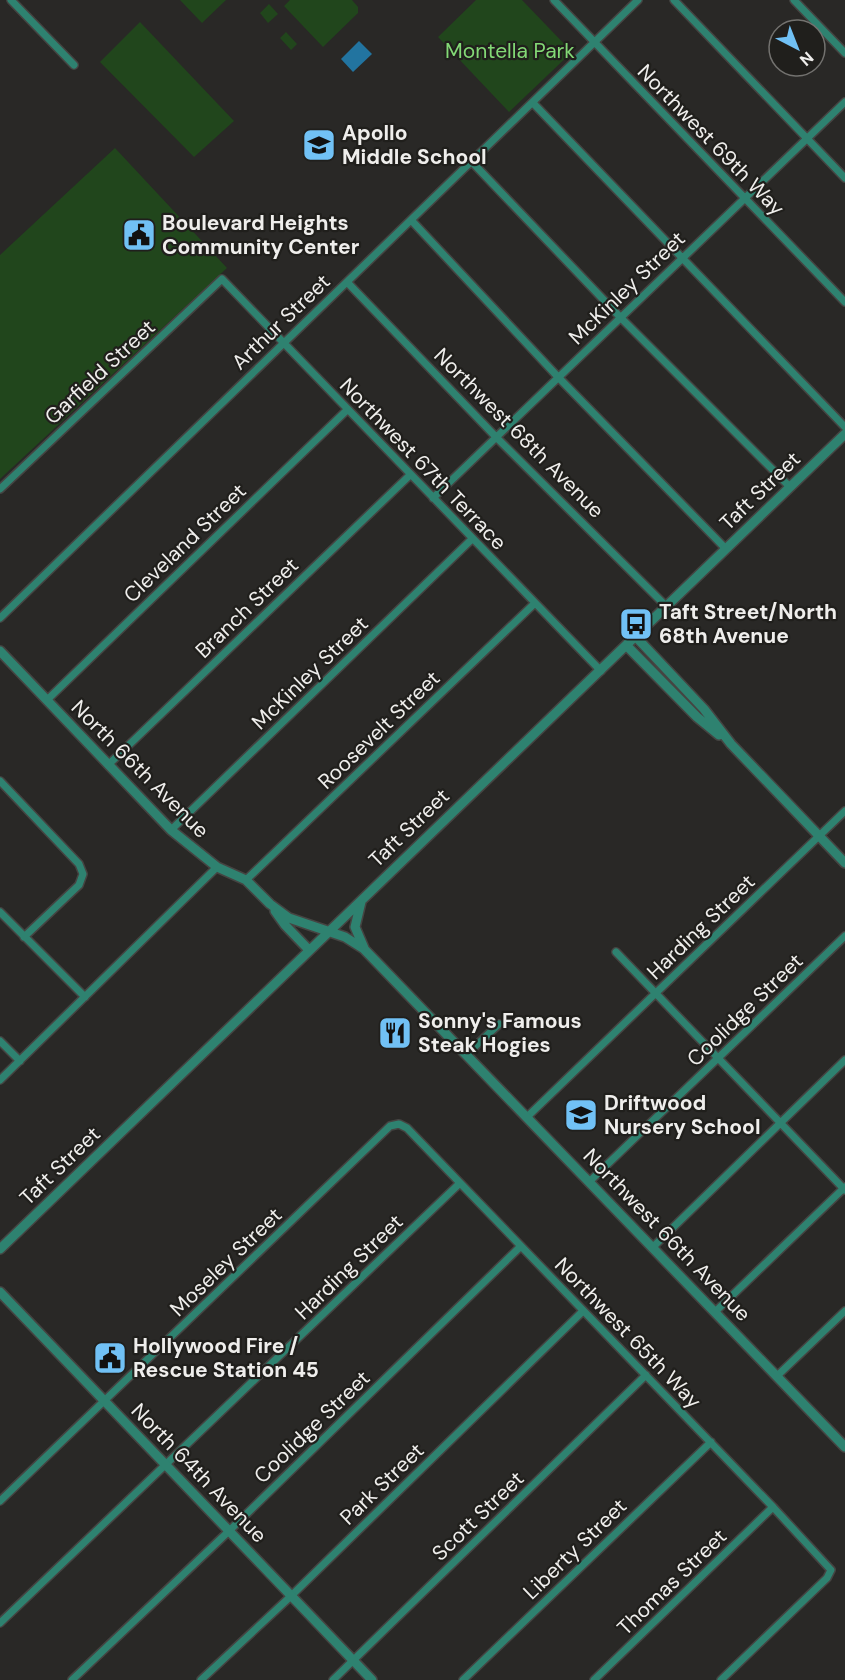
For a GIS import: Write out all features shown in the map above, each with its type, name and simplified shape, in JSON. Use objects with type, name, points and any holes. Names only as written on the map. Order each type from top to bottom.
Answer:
[{"type":"street","points":[[11,0],[74,65]]},
{"type":"street","name":"Northwest 69th Way","points":[[554,0],[845,302]]},
{"type":"street","name":"Arthur Street","points":[[0,618],[638,0]]},
{"type":"street","points":[[674,0],[845,178]]},
{"type":"street","points":[[794,0],[845,53]]},
{"type":"street","name":"McKinley Street","points":[[433,498],[845,102]]},
{"type":"street","points":[[533,103],[845,427]]},
{"type":"street","points":[[471,161],[621,318],[790,487]]},
{"type":"street","points":[[412,221],[559,378],[726,549]]},
{"type":"street","name":"Northwest 67th Terrace","points":[[222,279],[601,671]]},
{"type":"street","name":"Garfield Street","points":[[0,489],[222,279]]},
{"type":"street","name":"Northwest 68th Avenue","points":[[347,282],[496,437],[667,608]]},
{"type":"street","name":"Cleveland Street","points":[[47,700],[347,410]]},
{"type":"street","name":"Taft Street","points":[[0,1249],[845,434]]},
{"type":"street","name":"Branch Street","points":[[108,765],[410,475]]},
{"type":"street","name":"McKinley Street","points":[[171,830],[472,539]]},
{"type":"street","name":"Roosevelt Street","points":[[246,880],[535,603]]},
{"type":"street","points":[[636,637],[704,709],[731,744],[845,863]]},
{"type":"street","points":[[627,646],[697,717],[731,744]]},
{"type":"street","name":"North 66th Avenue","points":[[0,651],[171,830],[218,867],[246,880],[270,904],[289,918],[329,931]]},
{"type":"street","points":[[0,781],[80,864],[83,874],[80,885],[24,937]]},
{"type":"street","name":"Harding Street","points":[[527,1117],[845,811]]},
{"type":"street","points":[[0,1080],[218,867]]},
{"type":"street","points":[[361,899],[355,927],[364,949]]},
{"type":"street","points":[[270,904],[285,926],[309,950]]},
{"type":"street","points":[[0,912],[85,997]]},
{"type":"street","name":"Northwest 66th Avenue","points":[[329,931],[345,937],[364,949],[777,1376],[843,1441]]},
{"type":"street","name":"Coolidge Street","points":[[590,1181],[845,936]]},
{"type":"street","points":[[616,952],[845,1189],[716,1311]]},
{"type":"street","points":[[467,1054],[500,1024]]},
{"type":"street","points":[[0,1041],[20,1060]]},
{"type":"street","points":[[653,1247],[845,1060]]},
{"type":"street","name":"Northwest 65th Way","points":[[399,1124],[407,1128],[711,1442],[831,1570],[827,1578],[722,1680]]},
{"type":"street","name":"Moseley Street","points":[[0,1501],[390,1126],[399,1124]]},
{"type":"street","name":"Harding Street","points":[[0,1623],[167,1466],[460,1183]]},
{"type":"street","name":"Coolidge Street","points":[[72,1680],[229,1531],[521,1246]]},
{"type":"street","name":"North 64th Avenue","points":[[0,1292],[372,1680]]},
{"type":"street","name":"Park Street","points":[[201,1680],[291,1596],[584,1311]]},
{"type":"street","points":[[777,1376],[845,1311]]},
{"type":"street","name":"Scott Street","points":[[333,1680],[646,1375]]},
{"type":"street","name":"Liberty Street","points":[[463,1680],[711,1442]]},
{"type":"street","name":"Thomas Street","points":[[594,1680],[773,1507]]},
{"type":"green space","points":[[180,0],[226,0],[202,23]]},
{"type":"green space","points":[[290,0],[352,0],[358,7],[358,13],[323,47],[284,6]]},
{"type":"green space","name":"Montella Park","points":[[476,0],[522,0],[572,52],[509,112],[438,37]]},
{"type":"green space","points":[[269,4],[278,14],[268,23],[260,13]]},
{"type":"green space","points":[[140,22],[234,121],[194,157],[100,62]]},
{"type":"green space","points":[[286,32],[297,44],[291,50],[280,38]]},
{"type":"green space","points":[[115,148],[227,268],[0,479],[0,255]]},
{"type":"water","points":[[359,41],[372,54],[353,72],[341,59]]},
{"type":"place","name":"Apollo Middle School","points":[[319,145]]},
{"type":"place","name":"Boulevard Heights Community Center","points":[[139,235]]},
{"type":"place","name":"Taft Street/North 68th Avenue","points":[[636,624]]},
{"type":"place","name":"Sonny's Famous Steak Hogies","points":[[395,1033]]},
{"type":"place","name":"Driftwood Nursery School","points":[[581,1115]]},
{"type":"place","name":"Hollywood Fire / Rescue Station 45","points":[[110,1358]]}]
